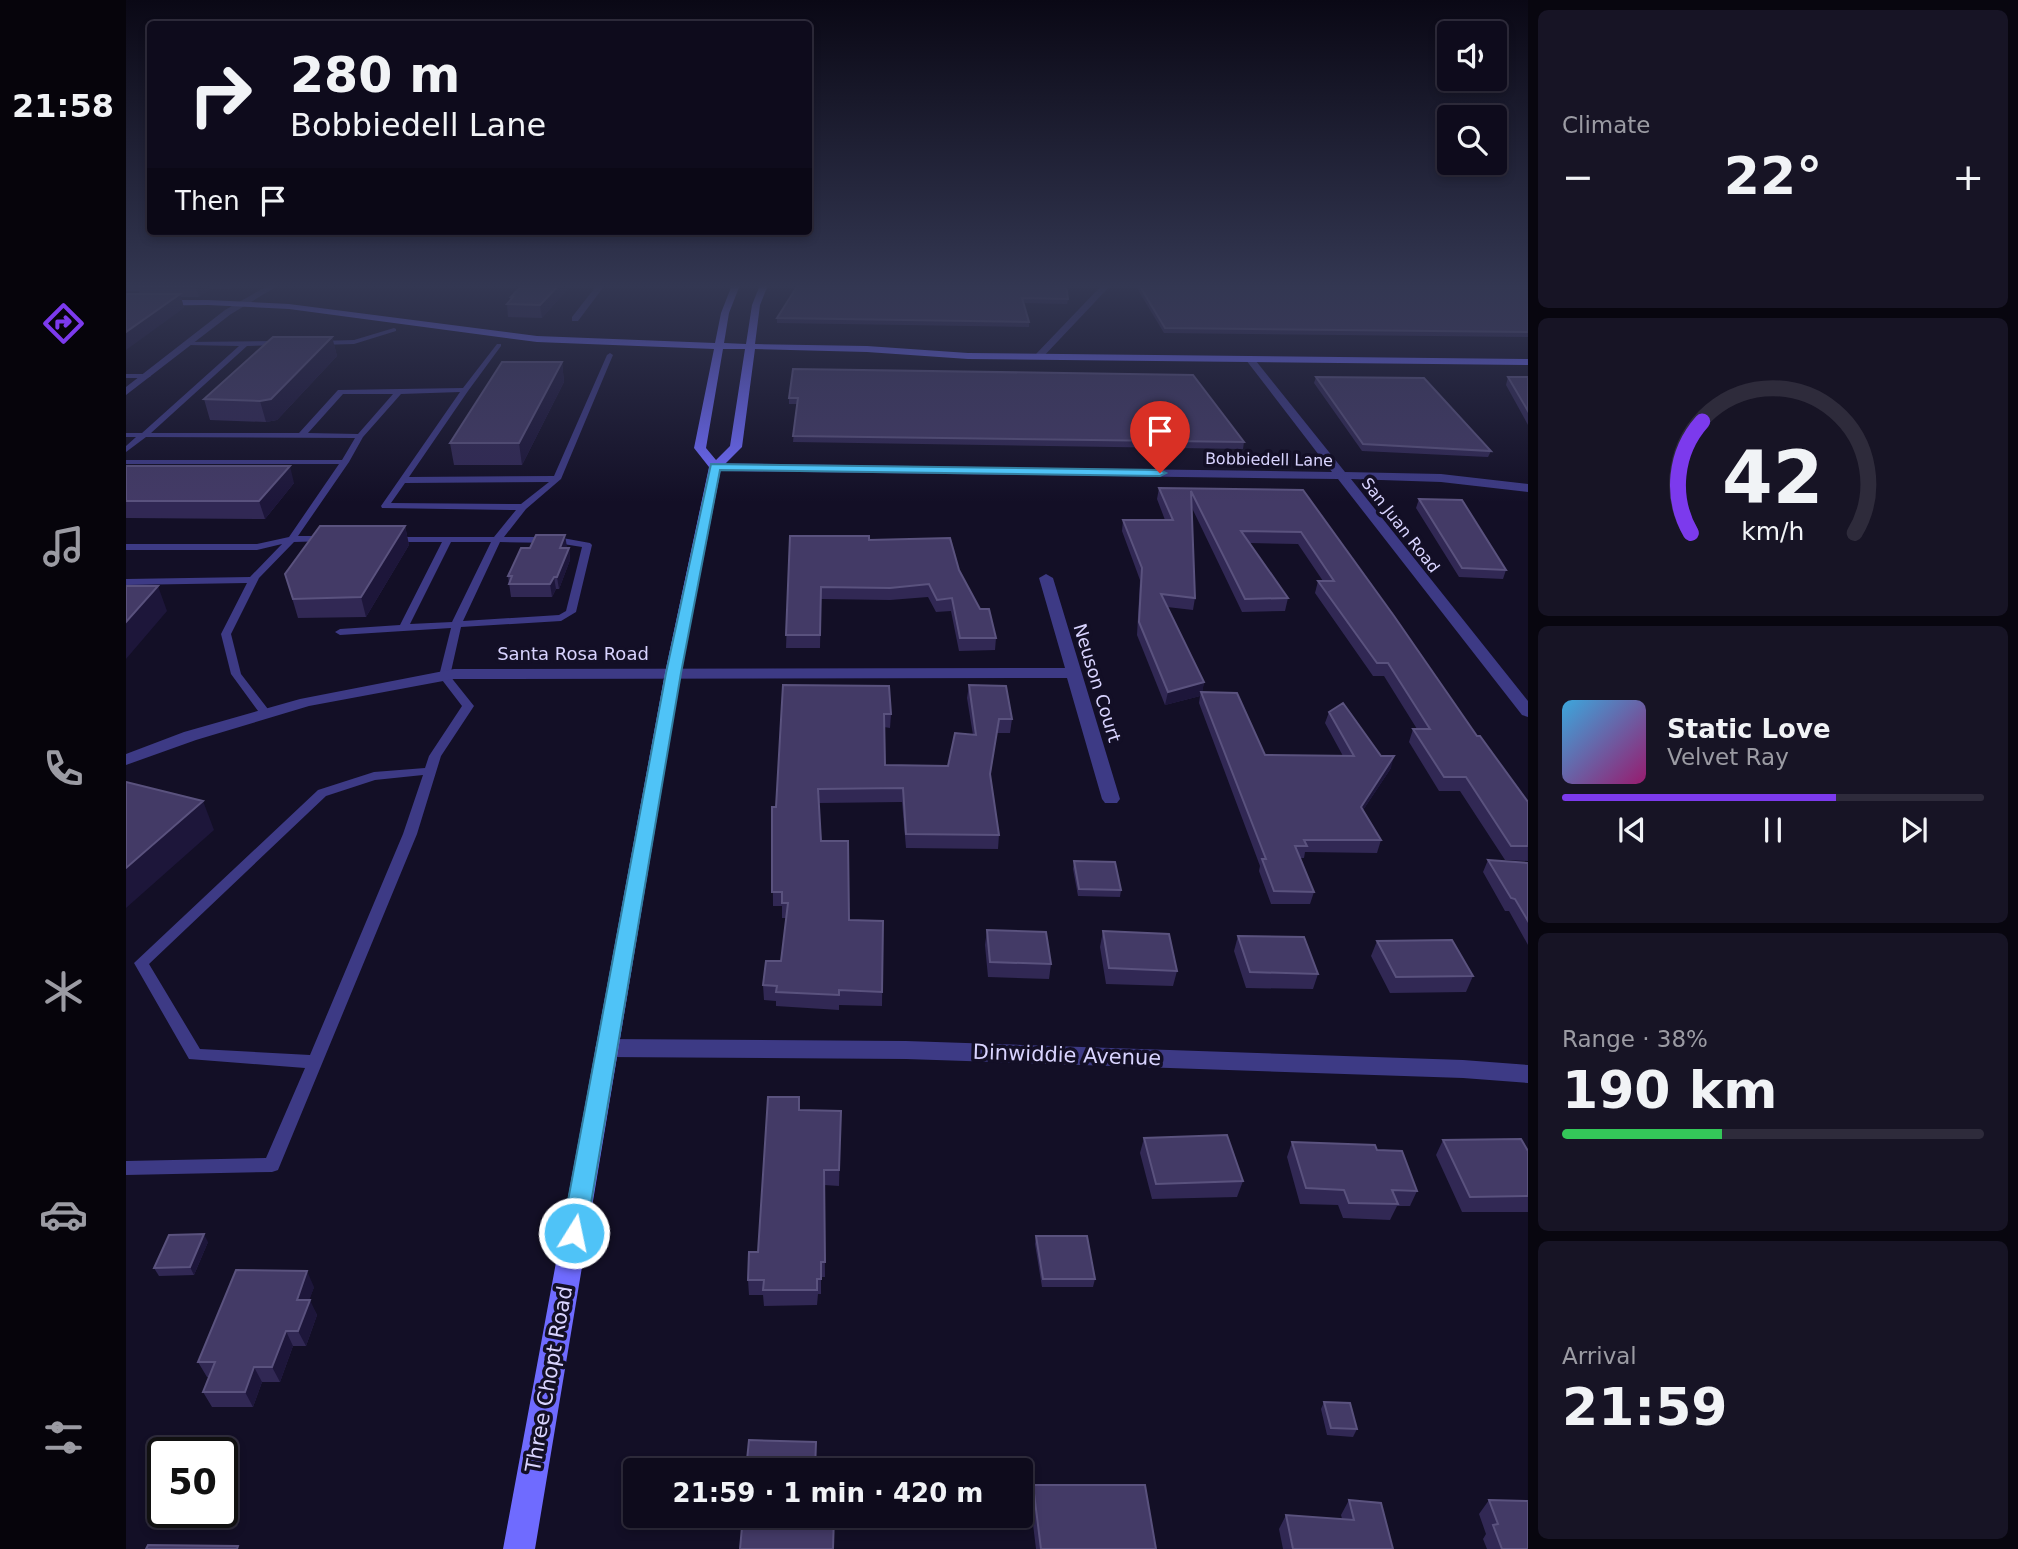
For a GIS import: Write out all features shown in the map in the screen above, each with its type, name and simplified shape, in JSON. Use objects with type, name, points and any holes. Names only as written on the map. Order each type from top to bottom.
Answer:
[{"type":"main road","points":[[713,357],[700,448],[715,467]]},
{"type":"main road","name":"Three Chopt Road","points":[[519,1549],[673,673],[715,467],[736,447],[748,357]]},
{"type":"main road","points":[[787,357],[802,359]]},
{"type":"main road","points":[[829,359],[922,360],[953,357]]},
{"type":"main road","points":[[1174,357],[1528,362]]},
{"type":"street","points":[[126,392],[170,357]]},
{"type":"street","name":"San Juan Road","points":[[1249,358],[1528,712]]},
{"type":"street","name":"Bobbiedell Lane","points":[[715,467],[1441,478],[1528,488]]},
{"type":"street","name":"Neuson Court","points":[[1046,578],[1111,799]]},
{"type":"street","name":"Santa Rosa Road","points":[[126,760],[265,713],[347,692],[444,676],[1074,673]]},
{"type":"street","name":"Dinwiddie Avenue","points":[[606,1048],[906,1050],[1463,1069],[1528,1074]]},
{"type":"lane","points":[[126,450],[230,357]]},
{"type":"lane","points":[[490,357],[385,506],[523,507]]},
{"type":"lane","points":[[126,1168],[272,1165],[411,834],[435,756],[468,706],[444,676],[457,623],[497,539],[523,507],[557,479],[609,357]]},
{"type":"lane","points":[[126,376],[146,376]]},
{"type":"lane","points":[[301,436],[341,393],[465,390]]},
{"type":"lane","points":[[265,713],[236,674],[226,634],[253,580],[292,539],[360,436],[398,392]]},
{"type":"lane","points":[[126,435],[360,436]]},
{"type":"lane","points":[[126,462],[345,462]]},
{"type":"lane","points":[[403,480],[557,479]]},
{"type":"lane","points":[[126,547],[257,547],[292,539],[331,539]]},
{"type":"lane","points":[[340,632],[561,618],[571,612],[587,545],[557,540],[383,539]]},
{"type":"lane","points":[[404,627],[448,539]]},
{"type":"lane","points":[[126,582],[253,580]]},
{"type":"lane","points":[[315,1062],[195,1055],[141,963],[322,793],[374,776],[430,771]]},
{"type":"building","points":[[250,357],[312,357],[271,399],[204,399]]},
{"type":"building","points":[[502,362],[562,362],[519,443],[450,443]]},
{"type":"building","points":[[793,369],[1193,375],[1244,442],[793,436],[798,398],[789,398]]},
{"type":"building","points":[[1316,377],[1424,378],[1491,451],[1363,444]]},
{"type":"building","points":[[1508,377],[1528,377],[1528,411]]},
{"type":"building","points":[[126,466],[290,466],[259,501],[126,501]]},
{"type":"building","points":[[1159,488],[1303,490],[1477,736],[1480,736],[1528,802],[1528,846],[1511,846],[1466,777],[1444,777],[1413,729],[1430,729],[1388,663],[1377,663],[1318,581],[1334,581],[1301,532],[1241,531],[1288,598],[1245,599],[1191,491],[1195,598],[1161,594],[1204,682],[1168,692],[1139,622],[1142,568],[1123,520],[1173,520]]},
{"type":"building","points":[[1419,499],[1462,500],[1506,570],[1462,568]]},
{"type":"building","points":[[320,526],[405,526],[361,597],[293,599],[285,574]]},
{"type":"building","points":[[536,535],[565,535],[560,548],[569,548],[557,577],[554,577],[550,584],[509,584],[512,576],[508,576],[521,548],[530,548]]},
{"type":"building","points":[[790,536],[869,536],[869,540],[950,538],[959,570],[980,609],[989,609],[996,638],[960,638],[952,598],[937,600],[929,584],[890,588],[821,587],[820,635],[786,635]]},
{"type":"building","points":[[126,586],[158,586],[126,622]]},
{"type":"building","points":[[783,685],[889,686],[891,714],[884,714],[885,765],[948,766],[955,733],[976,735],[969,685],[1006,686],[1012,719],[999,719],[990,774],[999,835],[906,834],[903,788],[818,789],[821,841],[848,841],[849,920],[883,921],[882,992],[839,990],[839,995],[776,992],[777,986],[763,985],[766,961],[781,961],[788,903],[782,903],[782,892],[772,892],[772,807],[776,807]]},
{"type":"building","points":[[1201,692],[1237,693],[1265,755],[1354,756],[1329,712],[1343,703],[1381,756],[1394,756],[1361,807],[1381,840],[1304,840],[1307,846],[1295,846],[1314,892],[1274,891],[1262,859],[1266,859]]},
{"type":"building","points":[[126,782],[203,801],[126,868]]},
{"type":"building","points":[[1488,860],[1528,863],[1528,921],[1515,899],[1511,898]]},
{"type":"building","points":[[1074,861],[1115,862],[1121,890],[1079,889]]},
{"type":"building","points":[[987,930],[1046,932],[1051,964],[990,962]]},
{"type":"building","points":[[1103,931],[1169,934],[1177,971],[1109,968]]},
{"type":"building","points":[[1238,936],[1304,937],[1318,974],[1250,972]]},
{"type":"building","points":[[1452,940],[1473,976],[1396,977],[1377,941]]},
{"type":"building","points":[[768,1097],[799,1097],[799,1110],[841,1111],[839,1170],[824,1170],[825,1262],[821,1262],[821,1279],[817,1279],[817,1290],[763,1290],[764,1280],[748,1280],[749,1252],[758,1252]]},
{"type":"building","points":[[1227,1135],[1243,1181],[1156,1184],[1144,1138]]},
{"type":"building","points":[[1521,1139],[1528,1151],[1528,1196],[1470,1197],[1443,1140]]},
{"type":"building","points":[[1292,1142],[1375,1145],[1377,1150],[1402,1151],[1417,1191],[1392,1190],[1398,1204],[1349,1203],[1344,1190],[1306,1188]]},
{"type":"building","points":[[204,1234],[190,1267],[154,1268],[169,1235]]},
{"type":"building","points":[[1036,1236],[1087,1236],[1095,1279],[1043,1279]]},
{"type":"building","points":[[236,1270],[307,1271],[297,1300],[310,1300],[298,1331],[286,1331],[272,1367],[254,1367],[245,1392],[203,1392],[215,1362],[198,1362]]},
{"type":"building","points":[[1324,1402],[1350,1403],[1357,1429],[1331,1428]]},
{"type":"building","points":[[749,1440],[816,1442],[815,1458],[747,1458]]},
{"type":"building","points":[[1033,1485],[1145,1485],[1156,1549],[1041,1549]]},
{"type":"building","points":[[1349,1500],[1381,1503],[1393,1549],[1293,1549],[1286,1515],[1354,1520]]},
{"type":"building","points":[[1489,1500],[1528,1501],[1528,1549],[1502,1549],[1493,1525],[1498,1524]]},
{"type":"building","points":[[742,1528],[834,1528],[833,1549],[740,1549]]},
{"type":"building","points":[[148,1545],[238,1546],[237,1549],[146,1549]]},
{"type":"route","points":[[574,1233],[673,673],[715,467],[1160,473]]}]
